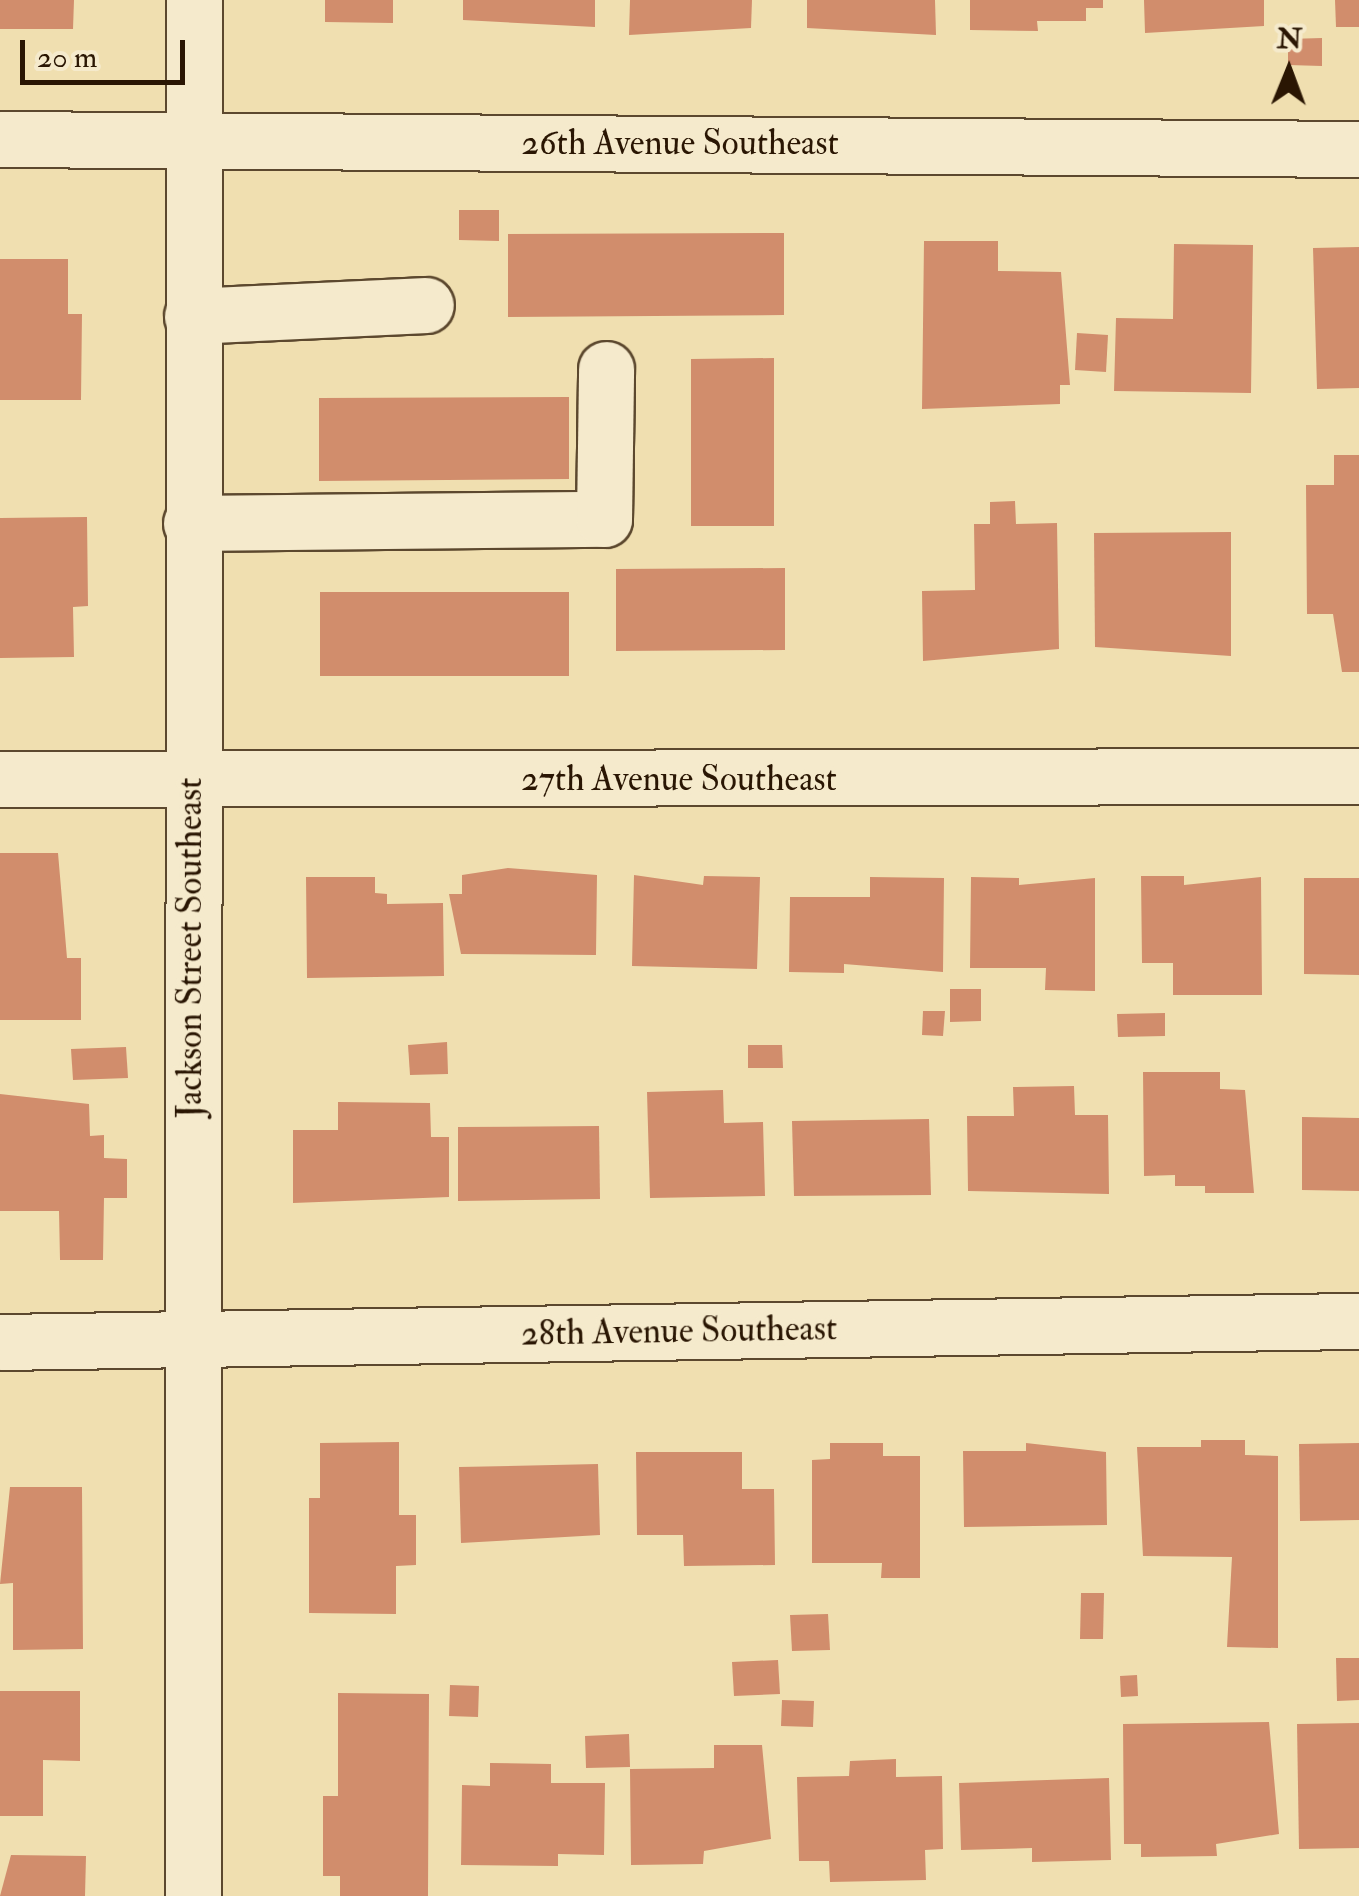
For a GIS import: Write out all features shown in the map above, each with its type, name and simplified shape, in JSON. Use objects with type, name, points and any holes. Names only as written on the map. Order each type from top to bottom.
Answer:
[{"type":"street","name":"Jackson Street Southeast","points":[[194,0],[189,781],[194,1896]]},
{"type":"street","name":"26th Avenue Southeast","points":[[0,139],[1359,148]]},
{"type":"street","points":[[192,316],[426,305]]},
{"type":"street","points":[[191,523],[604,519],[606,369]]},
{"type":"street","name":"27th Avenue Southeast","points":[[0,779],[1359,776]]},
{"type":"street","name":"28th Avenue Southeast","points":[[0,1342],[1359,1321]]},
{"type":"building","points":[[0,0],[74,0],[73,29],[0,29]]},
{"type":"building","points":[[325,0],[393,0],[393,23],[325,22]]},
{"type":"building","points":[[463,0],[595,0],[595,27],[463,20]]},
{"type":"building","points":[[630,0],[752,0],[751,28],[629,35]]},
{"type":"building","points":[[807,0],[935,0],[936,35],[807,28]]},
{"type":"building","points":[[970,0],[1103,0],[1103,8],[1086,8],[1086,21],[1037,21],[1038,31],[970,30]]},
{"type":"building","points":[[1144,0],[1264,0],[1264,26],[1145,33]]},
{"type":"building","points":[[1335,0],[1359,0],[1359,27],[1336,27]]},
{"type":"building","points":[[1322,38],[1322,66],[1288,65],[1288,39]]},
{"type":"building","points":[[459,210],[499,210],[499,241],[459,240]]},
{"type":"building","points":[[784,233],[784,315],[508,317],[508,234]]},
{"type":"building","points":[[924,241],[998,241],[998,271],[1061,272],[1070,385],[1060,385],[1060,404],[922,409]]},
{"type":"building","points":[[1174,244],[1253,245],[1251,393],[1114,391],[1116,318],[1173,319]]},
{"type":"building","points":[[1359,247],[1359,388],[1317,389],[1313,248]]},
{"type":"building","points":[[0,259],[68,259],[68,314],[82,314],[81,400],[0,400]]},
{"type":"building","points":[[1077,333],[1108,335],[1106,372],[1075,370]]},
{"type":"building","points":[[774,358],[774,526],[691,526],[691,359]]},
{"type":"building","points":[[569,397],[569,479],[319,481],[319,398]]},
{"type":"building","points":[[1334,455],[1359,455],[1359,672],[1342,672],[1333,614],[1307,614],[1306,485],[1334,485]]},
{"type":"building","points":[[1015,501],[1016,524],[1057,523],[1059,649],[923,661],[922,591],[975,590],[974,524],[990,524],[990,502]]},
{"type":"building","points":[[87,517],[88,606],[73,607],[74,657],[0,658],[0,518]]},
{"type":"building","points":[[1231,532],[1231,656],[1095,647],[1094,533]]},
{"type":"building","points":[[785,568],[785,650],[616,651],[616,569]]},
{"type":"building","points":[[320,592],[569,592],[569,676],[320,676]]},
{"type":"building","points":[[0,853],[58,853],[67,958],[81,958],[81,1020],[0,1020]]},
{"type":"building","points":[[508,868],[597,875],[596,955],[461,954],[449,894],[462,894],[462,875]]},
{"type":"building","points":[[634,875],[703,885],[704,876],[760,877],[757,969],[632,966]]},
{"type":"building","points":[[1141,876],[1184,876],[1184,885],[1261,877],[1262,995],[1173,995],[1173,963],[1142,963]]},
{"type":"building","points":[[306,877],[375,877],[375,893],[387,894],[387,904],[443,903],[444,976],[307,978]]},
{"type":"building","points":[[870,877],[944,878],[943,972],[844,964],[844,973],[789,972],[790,897],[870,897]]},
{"type":"building","points":[[971,877],[1019,878],[1019,885],[1095,878],[1095,991],[1045,990],[1046,968],[970,968]]},
{"type":"building","points":[[1304,878],[1359,878],[1359,975],[1304,974]]},
{"type":"building","points":[[950,989],[981,989],[981,1021],[950,1022]]},
{"type":"building","points":[[923,1011],[945,1011],[943,1036],[922,1035]]},
{"type":"building","points":[[1165,1013],[1165,1036],[1118,1037],[1117,1014]]},
{"type":"building","points":[[447,1042],[448,1074],[410,1075],[408,1045]]},
{"type":"building","points":[[748,1045],[782,1045],[783,1068],[748,1068]]},
{"type":"building","points":[[126,1047],[128,1078],[73,1080],[71,1049]]},
{"type":"building","points":[[1143,1072],[1220,1072],[1220,1089],[1245,1090],[1254,1193],[1205,1193],[1205,1186],[1175,1186],[1175,1175],[1144,1176]]},
{"type":"building","points":[[1074,1086],[1075,1115],[1108,1115],[1109,1194],[968,1191],[967,1116],[1014,1116],[1013,1087]]},
{"type":"building","points":[[723,1090],[724,1123],[763,1122],[765,1196],[650,1198],[647,1092]]},
{"type":"building","points":[[0,1094],[89,1104],[90,1136],[104,1135],[104,1158],[127,1159],[127,1198],[104,1198],[103,1260],[60,1260],[59,1211],[0,1211]]},
{"type":"building","points":[[338,1102],[430,1103],[431,1137],[449,1137],[449,1197],[293,1203],[293,1130],[338,1130]]},
{"type":"building","points":[[1302,1117],[1359,1118],[1359,1191],[1302,1190]]},
{"type":"building","points":[[929,1119],[931,1195],[794,1196],[792,1121]]},
{"type":"building","points":[[599,1126],[600,1199],[458,1201],[458,1127]]},
{"type":"building","points":[[1201,1440],[1245,1440],[1245,1455],[1278,1456],[1278,1648],[1227,1647],[1232,1557],[1143,1556],[1137,1447],[1201,1447]]},
{"type":"building","points":[[399,1442],[399,1515],[416,1515],[416,1565],[396,1566],[396,1614],[309,1613],[309,1498],[320,1498],[320,1443]]},
{"type":"building","points":[[830,1443],[883,1443],[883,1456],[920,1456],[920,1578],[881,1578],[882,1563],[812,1563],[812,1460],[830,1459]]},
{"type":"building","points":[[1026,1443],[1106,1452],[1107,1525],[964,1527],[963,1451],[1026,1451]]},
{"type":"building","points":[[1359,1443],[1359,1520],[1300,1521],[1299,1444]]},
{"type":"building","points":[[636,1452],[742,1452],[742,1489],[774,1489],[775,1565],[684,1566],[683,1535],[637,1535]]},
{"type":"building","points":[[598,1464],[600,1535],[461,1543],[459,1467]]},
{"type":"building","points":[[10,1487],[82,1487],[83,1649],[13,1650],[13,1583],[0,1584]]},
{"type":"building","points":[[1081,1593],[1104,1593],[1103,1639],[1080,1639]]},
{"type":"building","points":[[828,1614],[830,1650],[792,1651],[790,1615]]},
{"type":"building","points":[[1336,1658],[1359,1658],[1359,1700],[1337,1701]]},
{"type":"building","points":[[778,1660],[780,1694],[734,1696],[732,1662]]},
{"type":"building","points":[[1137,1675],[1138,1696],[1121,1697],[1120,1676]]},
{"type":"building","points":[[450,1685],[479,1686],[478,1717],[449,1716]]},
{"type":"building","points":[[0,1691],[80,1691],[80,1761],[43,1760],[43,1816],[0,1816]]},
{"type":"building","points":[[338,1693],[429,1694],[428,1896],[340,1896],[340,1876],[323,1876],[323,1796],[338,1796]]},
{"type":"building","points":[[782,1700],[814,1701],[813,1727],[781,1726]]},
{"type":"building","points":[[1269,1722],[1279,1834],[1216,1844],[1217,1856],[1141,1857],[1141,1844],[1124,1844],[1123,1724]]},
{"type":"building","points":[[1359,1723],[1359,1848],[1299,1849],[1297,1724]]},
{"type":"building","points":[[629,1734],[630,1767],[586,1768],[585,1736]]},
{"type":"building","points":[[714,1745],[762,1745],[771,1839],[704,1851],[703,1864],[631,1865],[630,1769],[714,1768]]},
{"type":"building","points":[[896,1759],[896,1777],[942,1776],[943,1849],[925,1850],[926,1880],[830,1882],[829,1861],[799,1861],[797,1777],[849,1776],[850,1761]]},
{"type":"building","points":[[490,1763],[551,1764],[551,1783],[605,1783],[604,1855],[558,1854],[558,1866],[461,1865],[462,1785],[490,1786]]},
{"type":"building","points":[[1109,1778],[1111,1860],[1032,1862],[1032,1848],[961,1850],[959,1783]]},
{"type":"building","points":[[11,1855],[86,1856],[85,1896],[0,1896]]}]
